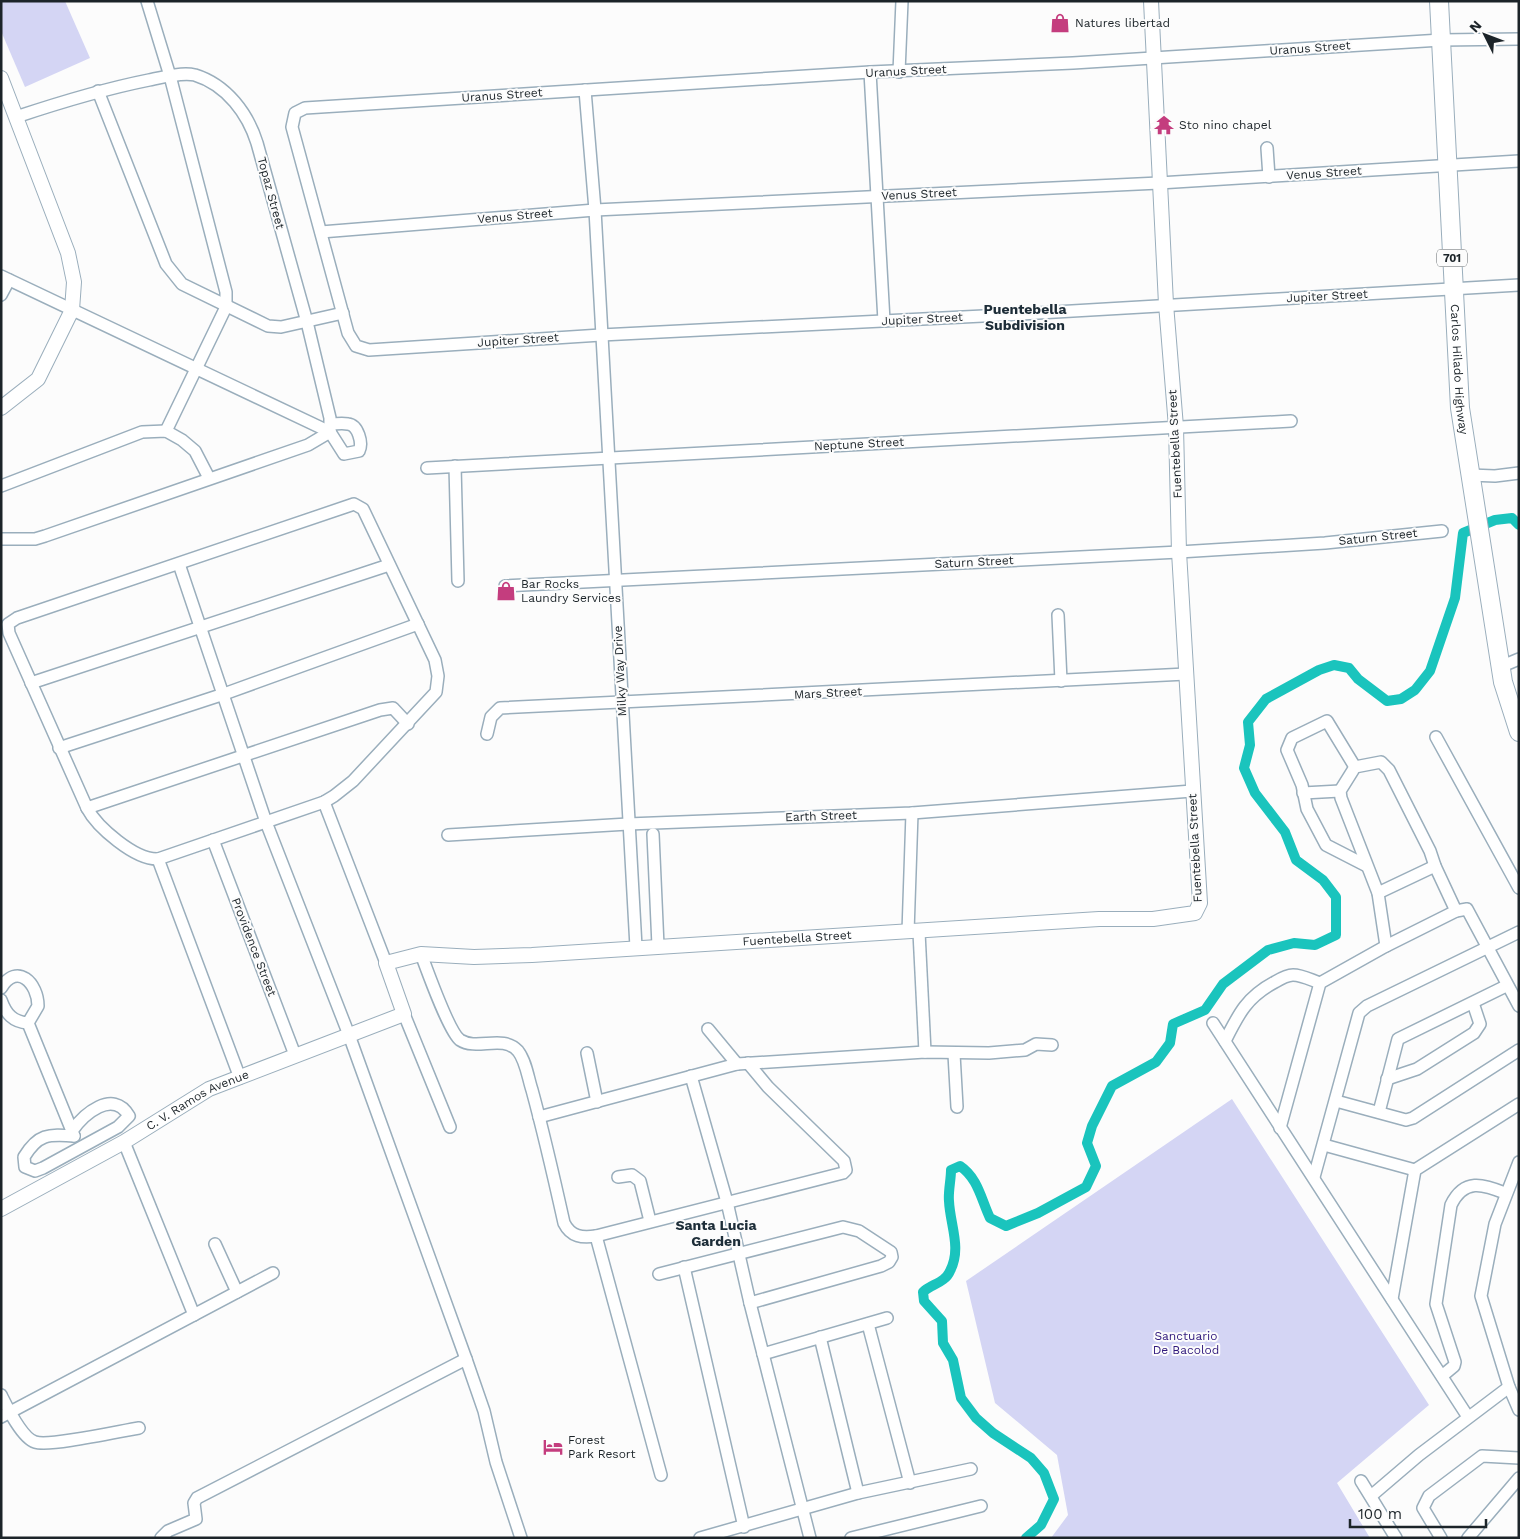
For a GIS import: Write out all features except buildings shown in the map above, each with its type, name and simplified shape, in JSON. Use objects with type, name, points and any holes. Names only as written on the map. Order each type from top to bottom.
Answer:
[{"type":"main road","name":"Carlos Hilado Highway","points":[[1439,1],[1460,408],[1500,667],[1506,698],[1519,732]]},
{"type":"street","points":[[147,1],[170,76],[223,275],[226,307],[166,431]]},
{"type":"street","points":[[899,72],[902,1]]},
{"type":"street","name":"Fuentebella Street","points":[[386,963],[421,954],[484,956],[914,932],[1099,919],[1153,919],[1195,913],[1200,904],[1179,552],[1176,427],[1166,304],[1151,1]]},
{"type":"street","name":"Uranus Street","points":[[321,232],[292,126],[295,113],[305,108],[870,72],[1153,58],[1441,40],[1519,39]]},
{"type":"street","points":[[870,72],[884,321]]},
{"type":"street","name":"Topaz Street","points":[[16,116],[98,91],[170,76],[194,75],[215,86],[240,107],[251,124],[307,322],[330,428]]},
{"type":"street","points":[[1,78],[68,253],[74,282],[72,310],[38,379],[1,408]]},
{"type":"street","name":"Milky Way Drive","points":[[585,90],[595,210],[636,947]]},
{"type":"street","points":[[98,91],[166,264],[182,284],[268,326],[281,327],[343,313],[321,232]]},
{"type":"street","points":[[1267,148],[1269,177]]},
{"type":"street","name":"Venus Street","points":[[321,232],[595,210],[1160,183],[1519,161]]},
{"type":"street","points":[[1,294],[5,278],[197,369],[330,428],[308,445],[35,539],[1,539]]},
{"type":"street","name":"Jupiter Street","points":[[343,313],[351,341],[356,346],[369,350],[601,335],[1519,285]]},
{"type":"street","name":"Neptune Street","points":[[427,468],[1291,420]]},
{"type":"street","points":[[1,486],[142,432],[166,431],[195,451],[209,478]]},
{"type":"street","points":[[455,466],[458,582]]},
{"type":"street","points":[[1470,475],[1495,476],[1519,473]]},
{"type":"street","points":[[354,504],[363,509],[435,660],[438,683],[436,692],[408,724],[344,789],[324,802],[158,859],[152,859],[118,841],[100,826],[87,808],[8,629],[11,620],[179,564],[354,504]]},
{"type":"street","name":"Saturn Street","points":[[506,586],[1179,552],[1325,542],[1442,531]]},
{"type":"street","points":[[179,564],[202,627],[266,822],[349,1035],[484,1410],[496,1462],[521,1538]]},
{"type":"street","points":[[31,683],[389,564]]},
{"type":"street","points":[[1058,615],[1061,681]]},
{"type":"street","points":[[59,748],[224,694],[418,624]]},
{"type":"street","points":[[1500,667],[1519,659]]},
{"type":"street","name":"Mars Street","points":[[487,734],[491,717],[500,708],[1186,674]]},
{"type":"street","points":[[87,808],[380,710],[393,708],[408,724]]},
{"type":"street","points":[[1355,767],[1330,722],[1324,721],[1292,738],[1287,746],[1307,809],[1328,847],[1365,864]]},
{"type":"street","points":[[1436,737],[1519,888]]},
{"type":"street","points":[[1386,946],[1378,893],[1365,864],[1363,851],[1343,805],[1340,791],[1355,767],[1376,761],[1384,764],[1430,851],[1456,910]]},
{"type":"street","name":"Earth Street","points":[[448,835],[628,824],[912,813],[1192,791]]},
{"type":"street","points":[[1303,793],[1340,791]]},
{"type":"street","points":[[324,802],[404,1014],[450,1127]]},
{"type":"street","points":[[912,813],[914,932],[925,1052]]},
{"type":"street","points":[[653,834],[658,946]]},
{"type":"street","name":"Providence Street","points":[[213,840],[295,1055]]},
{"type":"street","points":[[158,859],[240,1078]]},
{"type":"street","points":[[1378,893],[1435,866]]},
{"type":"street","points":[[1280,1128],[1320,983],[1456,910],[1464,908],[1469,911],[1506,986],[1519,1006]]},
{"type":"street","points":[[1314,1177],[1359,1013],[1367,1006],[1519,932]]},
{"type":"street","points":[[421,954],[455,1035],[468,1043],[502,1043],[511,1045],[518,1051],[524,1062],[539,1117],[564,1223],[574,1235],[583,1238],[843,1173],[846,1170],[844,1161],[708,1029]]},
{"type":"street","points":[[1225,1040],[1242,1009],[1252,996],[1266,987],[1289,975],[1296,975],[1320,983]]},
{"type":"street","points":[[1,988],[7,981],[19,976],[26,978],[32,984],[38,1006],[28,1023]]},
{"type":"street","points":[[1379,1112],[1397,1042],[1402,1036],[1506,986]]},
{"type":"street","points":[[1,1000],[8,1014],[14,1020],[28,1023]]},
{"type":"street","points":[[1387,1079],[1417,1069],[1474,1033],[1480,1024],[1473,1003]]},
{"type":"street","name":"C. V. Ramos Avenue","points":[[1,1209],[124,1142],[191,1099],[295,1055],[404,1014]]},
{"type":"street","points":[[28,1023],[86,1163]]},
{"type":"street","points":[[1213,1023],[1468,1418]]},
{"type":"street","points":[[539,1117],[742,1064],[925,1052],[954,1054],[1021,1051],[1036,1044],[1052,1045]]},
{"type":"street","points":[[1336,1101],[1406,1120],[1413,1118],[1519,1050]]},
{"type":"street","points":[[587,1053],[597,1102]]},
{"type":"street","points":[[954,1054],[957,1107]]},
{"type":"street","points":[[691,1076],[727,1202],[737,1254],[810,1538]]},
{"type":"street","points":[[107,1104],[120,1107],[128,1116],[118,1127],[80,1149],[35,1170],[29,1170],[23,1162],[28,1151],[43,1137],[52,1134],[73,1133],[84,1115],[100,1105],[107,1104]]},
{"type":"street","points":[[1392,1299],[1415,1170],[1519,1104]]},
{"type":"street","points":[[124,1142],[194,1315]]},
{"type":"street","points":[[1324,1145],[1415,1170]]},
{"type":"street","points":[[1519,1162],[1505,1193],[1493,1232],[1481,1296],[1509,1387],[1519,1410]]},
{"type":"street","points":[[618,1177],[632,1175],[640,1181],[650,1221]]},
{"type":"street","points":[[1442,1376],[1454,1366],[1455,1362],[1436,1304],[1451,1205],[1458,1195],[1475,1185],[1481,1184],[1505,1193]]},
{"type":"street","points":[[659,1274],[843,1227],[859,1231],[888,1248],[892,1257],[889,1262],[882,1266],[750,1303]]},
{"type":"street","points":[[596,1236],[661,1475]]},
{"type":"street","points":[[214,1244],[237,1292]]},
{"type":"street","points":[[684,1267],[744,1526]]},
{"type":"street","points":[[6,1415],[273,1273]]},
{"type":"street","points":[[762,1354],[887,1318]]},
{"type":"street","points":[[868,1324],[910,1483]]},
{"type":"street","points":[[820,1337],[858,1493]]},
{"type":"street","points":[[161,1538],[168,1531],[196,1519],[194,1503],[197,1498],[466,1359]]},
{"type":"street","points":[[1370,1496],[1509,1387]]},
{"type":"street","points":[[1,1395],[6,1415],[27,1437],[35,1442],[79,1439],[139,1428]]},
{"type":"street","points":[[1442,1538],[1423,1508],[1429,1496],[1482,1456],[1519,1458]]},
{"type":"street","points":[[700,1538],[858,1493],[971,1469]]},
{"type":"street","points":[[1468,1538],[1519,1478]]},
{"type":"street","points":[[1361,1481],[1396,1538]]},
{"type":"street","points":[[851,1538],[981,1506]]},
{"type":"green space","points":[[1,1],[65,1],[90,58],[25,87],[1,31]]},
{"type":"green space","name":"Sanctuario De Bacolod","points":[[1232,1099],[1429,1405],[1337,1483],[1370,1538],[1051,1538],[1068,1515],[1057,1455],[995,1403],[966,1281]]},
{"type":"waterway","points":[[1026,1538],[1041,1525],[1054,1499],[1044,1473],[1031,1458],[993,1433],[976,1418],[961,1398],[953,1360],[943,1343],[942,1321],[924,1301],[923,1292],[948,1275],[955,1254],[949,1197],[951,1170],[960,1166],[966,1171],[975,1183],[990,1218],[1006,1226],[1038,1213],[1086,1187],[1096,1166],[1087,1143],[1092,1126],[1112,1086],[1156,1062],[1170,1043],[1173,1024],[1205,1010],[1223,984],[1268,950],[1294,943],[1315,945],[1336,935],[1336,897],[1323,880],[1296,860],[1285,832],[1255,793],[1244,768],[1250,745],[1248,722],[1266,699],[1319,670],[1334,665],[1349,668],[1358,679],[1387,701],[1401,699],[1415,690],[1430,671],[1455,598],[1463,533],[1495,520],[1512,518],[1519,525]]},
{"type":"place","name":"Natures libertad","points":[[1060,23]]},
{"type":"place","name":"Sto nino chapel","points":[[1164,125]]},
{"type":"place","name":"Bar Rocks Laundry Services","points":[[506,591]]},
{"type":"place","name":"Forest Park Resort","points":[[553,1447]]},
{"type":"district","name":"Puentebella Subdivision","points":[[1025,318]]},
{"type":"district","name":"Santa Lucia Garden","points":[[716,1234]]}]
